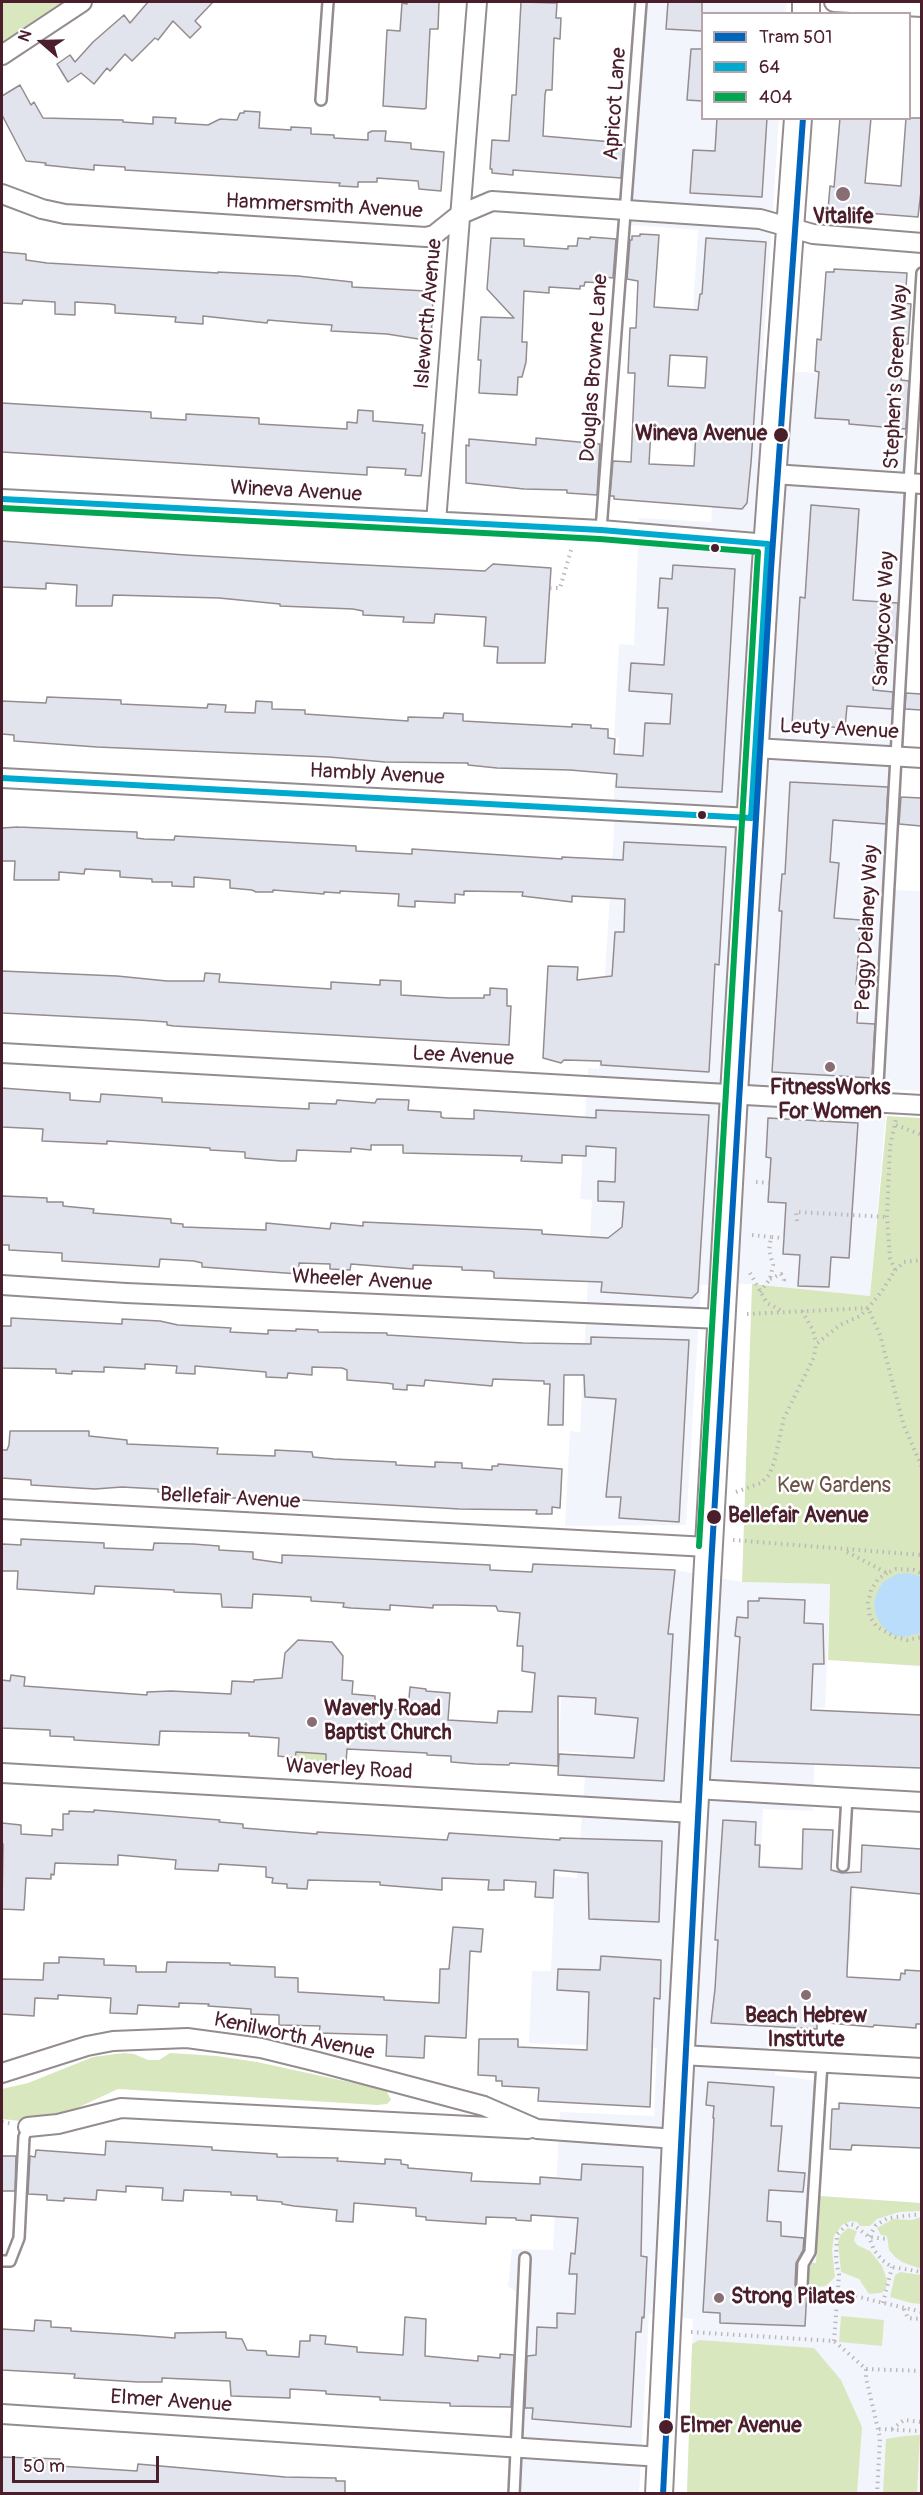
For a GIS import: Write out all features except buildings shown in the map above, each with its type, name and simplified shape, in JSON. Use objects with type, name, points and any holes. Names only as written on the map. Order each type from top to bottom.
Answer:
[{"type":"main road","points":[[659,2493],[694,1801],[734,1094],[768,544],[798,120]]},
{"type":"street","points":[[2,55],[82,2]]},
{"type":"street","name":"Isleworth Avenue","points":[[436,522],[477,2]]},
{"type":"street","points":[[834,2],[921,7]]},
{"type":"street","name":"Hammersmith Avenue","points":[[2,194],[42,209],[64,214],[426,237],[434,235],[459,215],[492,201],[760,219],[818,235],[921,243]]},
{"type":"street","points":[[773,474],[914,484]]},
{"type":"street","name":"Wineva Avenue","points":[[2,499],[601,530],[768,544]]},
{"type":"street","name":"Leuty Avenue","points":[[755,748],[921,758]]},
{"type":"street","name":"Hambly Avenue","points":[[2,778],[751,818]]},
{"type":"street","name":"Lee Avenue","points":[[2,1053],[921,1104]]},
{"type":"street","name":"Wheeler Avenue","points":[[2,1285],[138,1294],[721,1319]]},
{"type":"street","name":"Bellefair Avenue","points":[[2,1509],[708,1547]]},
{"type":"street","name":"Waverley Road","points":[[2,1773],[694,1801],[847,1797],[921,1802]]},
{"type":"street","name":"Kenilworth Avenue","points":[[2,2073],[87,2046],[112,2041],[187,2038],[261,2048],[329,2065],[484,2106],[537,2129]]},
{"type":"street","points":[[681,2055],[921,2068]]},
{"type":"street","name":"Kenilworth Avenue","points":[[28,2127],[58,2124],[121,2108],[537,2129],[676,2139]]},
{"type":"street","name":"Elmer Avenue","points":[[2,2414],[661,2457]]},
{"type":"lane","points":[[321,100],[328,2]]},
{"type":"lane","name":"Apricot Lane","points":[[626,210],[641,2]]},
{"type":"lane","name":"Douglas Browne Lane","points":[[601,530],[626,210]]},
{"type":"lane","name":"Stephen's Green Way","points":[[914,484],[921,273]]},
{"type":"lane","name":"Sandycove Way","points":[[895,756],[914,484]]},
{"type":"lane","name":"Peggy Delaney Way","points":[[878,1102],[895,756]]},
{"type":"lane","points":[[843,1866],[847,1797]]},
{"type":"lane","points":[[802,2285],[803,2264],[810,2252],[822,2063]]},
{"type":"lane","points":[[2,2261],[10,2261],[20,2238],[24,2137],[28,2127]]},
{"type":"lane","points":[[514,2493],[525,2258]]},
{"type":"path","points":[[550,588],[560,588],[573,543]]},
{"type":"path","points":[[895,1270],[890,1258],[887,1217],[890,1146],[896,1125],[896,1115]]},
{"type":"path","points":[[896,1125],[921,1135]]},
{"type":"path","points":[[756,1182],[769,1183]]},
{"type":"path","points":[[797,1221],[796,1212],[887,1217]]},
{"type":"path","points":[[837,1215],[838,1223]]},
{"type":"path","points":[[752,1235],[784,1238]]},
{"type":"path","points":[[760,1292],[770,1279],[773,1265],[769,1250],[771,1237]]},
{"type":"path","points":[[816,1344],[840,1325],[860,1316],[882,1291],[895,1270],[904,1263],[921,1259]]},
{"type":"path","points":[[750,1273],[767,1303],[784,1312]]},
{"type":"path","points":[[770,1279],[781,1274],[784,1277],[784,1283],[781,1284]]},
{"type":"path","points":[[747,1314],[868,1308]]},
{"type":"path","points":[[868,1308],[880,1335],[904,1425],[921,1467]]},
{"type":"path","points":[[736,1492],[761,1483],[769,1474],[774,1463],[784,1418],[814,1357],[816,1344],[813,1330],[802,1311]]},
{"type":"path","points":[[734,1540],[844,1551],[921,1555]]},
{"type":"path","points":[[844,1551],[887,1573]]},
{"type":"path","points":[[921,1574],[914,1570],[896,1569],[887,1573],[871,1590],[868,1603],[870,1617],[884,1632],[907,1640],[921,1637]]},
{"type":"path","points":[[869,2237],[876,2225],[888,2218],[921,2214]]},
{"type":"path","points":[[834,2341],[839,2275],[835,2246],[837,2234],[848,2224],[854,2225],[869,2237],[874,2250],[892,2267],[921,2272]]},
{"type":"path","points":[[869,2237],[887,2239]]},
{"type":"path","points":[[883,2303],[892,2267]]},
{"type":"path","points":[[838,2292],[921,2312]]},
{"type":"path","points":[[903,2308],[908,2318],[921,2319]]},
{"type":"path","points":[[691,2332],[834,2341],[866,2368],[921,2371]]},
{"type":"path","points":[[866,2368],[866,2378],[879,2429],[877,2493]]},
{"type":"path","points":[[892,2429],[904,2420],[921,2422]]},
{"type":"path","points":[[879,2429],[921,2431]]},
{"type":"shaded area","points":[[645,2],[787,2],[786,12],[701,12],[701,120],[779,120],[762,369],[919,381],[892,890],[921,891],[921,1091],[888,1089],[870,1296],[753,1284],[701,1285],[686,1525],[565,1526],[570,1431],[580,1432],[592,1200],[580,1199],[588,1068],[599,1069],[614,831],[614,790],[619,738],[614,737],[619,644],[634,645],[639,518],[711,522],[716,460],[692,457],[692,442],[701,442],[708,312],[693,310],[698,230],[631,225]]},
{"type":"shaded area","points":[[623,1568],[675,1570],[742,1582],[830,1584],[825,1708],[816,1708],[813,1811],[763,1809],[760,1865],[855,1870],[850,1953],[783,1952],[775,2075],[825,2082],[820,2196],[921,2203],[921,2493],[687,2493],[693,2319],[649,2314],[639,2493],[517,2493],[517,2338],[514,2334],[518,2293],[508,2286],[512,2249],[553,2250],[560,2112],[654,2116],[657,2048],[529,2043],[532,1971],[551,1971],[555,1876],[577,1878],[587,1753],[559,1751],[561,1696],[533,1695],[535,1673],[522,1671],[523,1649],[616,1653]]},
{"type":"green space","points":[[2,2],[63,2],[2,43]]},
{"type":"green space","name":"Kew Gardens","points":[[887,1116],[921,1118],[921,1666],[828,1660],[830,1584],[742,1582],[752,1284],[870,1296]]},
{"type":"green space","points":[[296,1752],[326,1754],[326,1763],[294,1762],[292,1758],[295,1757]]},
{"type":"green space","points":[[170,2053],[217,2056],[257,2062],[386,2090],[391,2100],[387,2104],[377,2105],[118,2089],[64,2114],[20,2121],[2,2119],[2,2089],[28,2083],[93,2057],[134,2054],[148,2060],[159,2060]]},
{"type":"green space","points":[[819,2196],[921,2203],[921,2211],[899,2212],[877,2219],[870,2226],[860,2226],[857,2222],[851,2221],[842,2225],[834,2236],[832,2250],[835,2277],[826,2286],[807,2286],[808,2263],[816,2263]]},
{"type":"green space","points":[[921,2217],[921,2269],[895,2257],[889,2250],[887,2236],[881,2235],[877,2228],[893,2219],[912,2220]]},
{"type":"green space","points":[[848,2228],[857,2231],[854,2240],[857,2245],[870,2251],[882,2266],[887,2280],[886,2289],[881,2293],[869,2294],[859,2279],[841,2272],[838,2243],[840,2235]]},
{"type":"green space","points":[[900,2272],[921,2275],[921,2304],[890,2297],[895,2275]]},
{"type":"green space","points":[[841,2316],[884,2320],[882,2346],[839,2342]]},
{"type":"green space","points":[[699,2340],[814,2348],[841,2380],[862,2427],[857,2493],[687,2492],[692,2344]]},
{"type":"green space","points":[[920,2435],[917,2493],[883,2493],[886,2439]]},
{"type":"water","points":[[909,1573],[921,1577],[921,1633],[903,1637],[891,1634],[882,1626],[876,1616],[874,1604],[883,1582],[897,1574]]},
{"type":"tram line","name":"501","points":[[663,2494],[711,1566],[771,569],[803,120]]},
{"type":"transit line","name":"64","points":[[2,499],[601,530],[768,544]]},
{"type":"transit line","name":"404","points":[[2,508],[600,539],[758,552],[699,1546]]},
{"type":"transit line","name":"64","points":[[2,778],[751,818],[768,544]]},
{"type":"place","name":"Vitalife","points":[[843,194]]},
{"type":"place","name":"Wineva Avenue","points":[[781,435]]},
{"type":"place","name":"FitnessWorks For Women","points":[[830,1067]]},
{"type":"place","name":"Bellefair Avenue","points":[[714,1517]]},
{"type":"place","name":"Waverly Road Baptist Church","points":[[312,1722]]},
{"type":"place","name":"Beach Hebrew Institute","points":[[806,1995]]},
{"type":"place","name":"Strong Pilates","points":[[719,2298]]},
{"type":"place","name":"Elmer Avenue","points":[[666,2427]]}]
